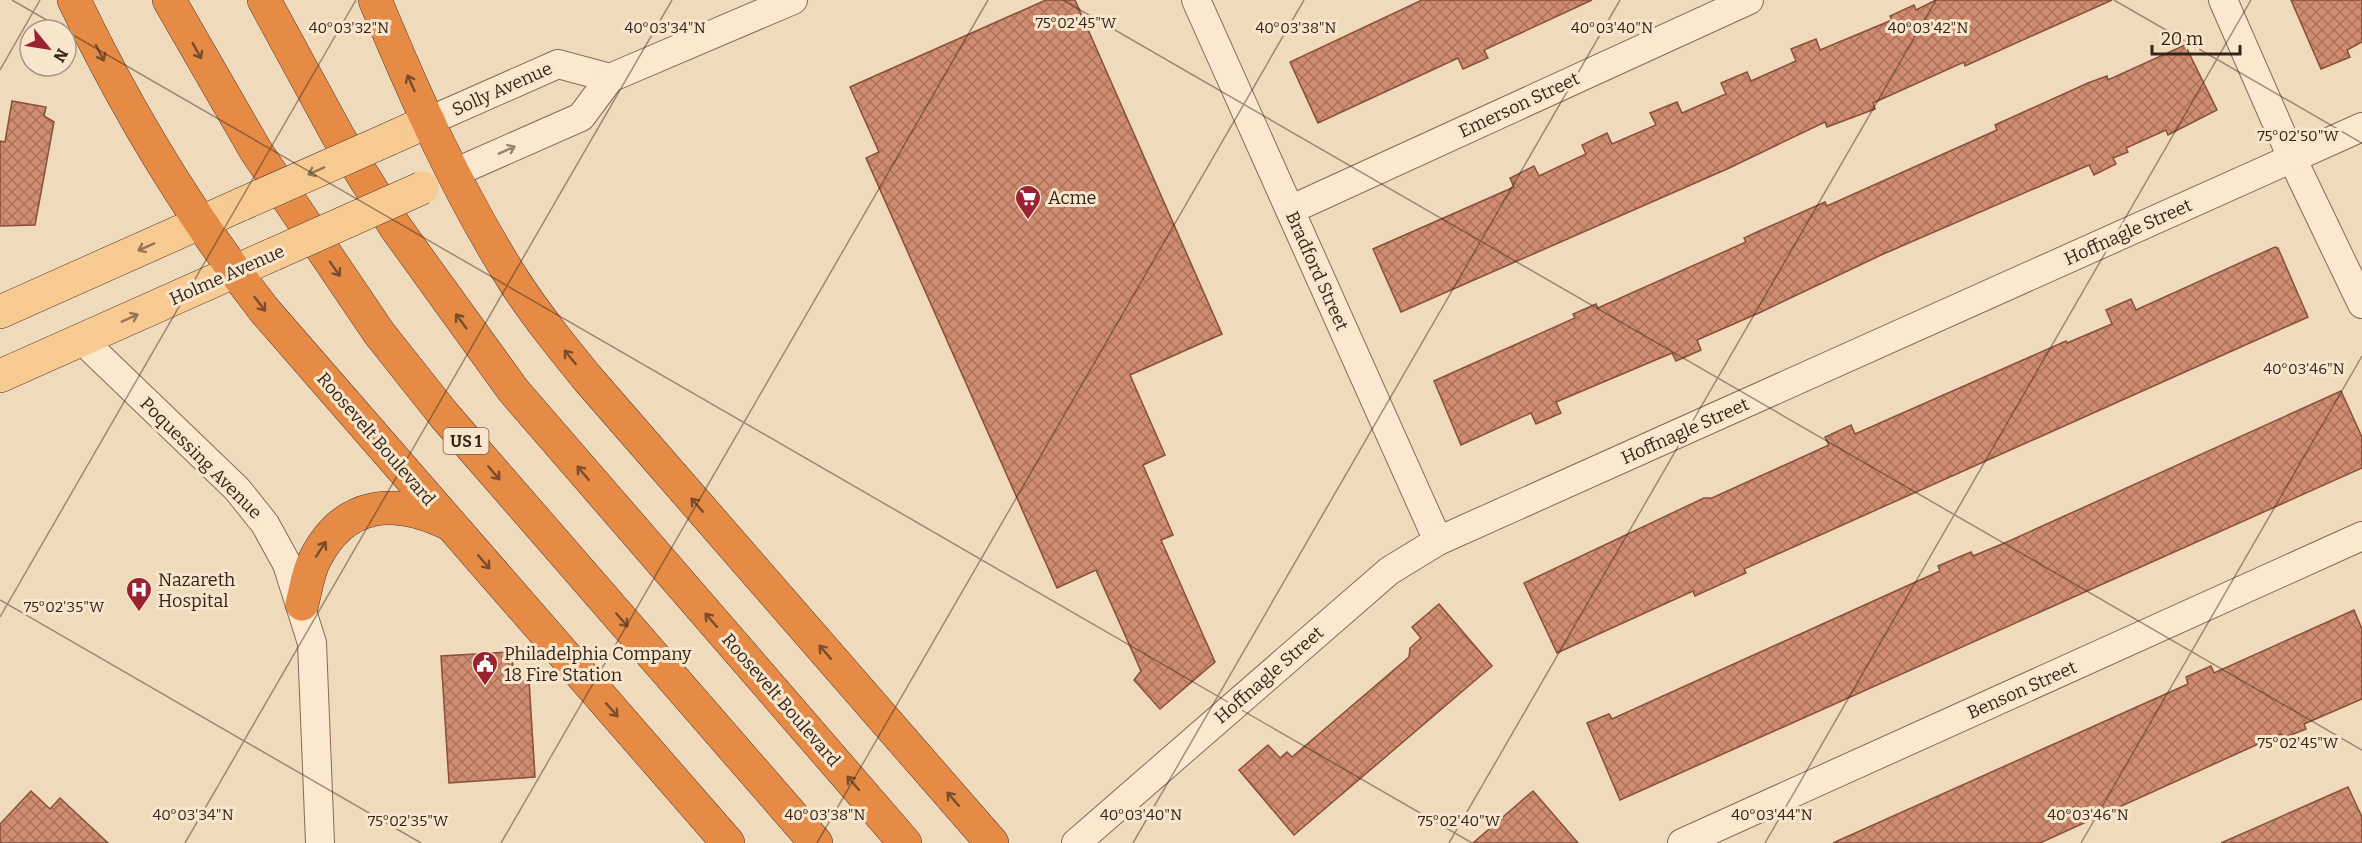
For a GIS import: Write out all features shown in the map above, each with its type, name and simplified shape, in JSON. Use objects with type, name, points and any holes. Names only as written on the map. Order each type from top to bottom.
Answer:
[{"type":"highway","name":"Roosevelt Boulevard","points":[[74,0],[120,92],[172,182],[234,272],[264,310],[728,843]]},
{"type":"highway","name":"US 1","points":[[169,0],[256,151],[379,333],[444,415],[816,843]]},
{"type":"highway","name":"Roosevelt Boulevard","points":[[264,0],[338,136],[396,228],[507,381],[584,474],[905,843]]},
{"type":"highway","points":[[375,0],[429,121],[487,236],[550,332],[992,843]]},
{"type":"highway","points":[[302,604],[314,561],[338,527],[352,517],[369,509],[389,506],[428,514],[452,525]]},
{"type":"main road","points":[[0,312],[429,121]]},
{"type":"main road","name":"Holme Avenue","points":[[0,376],[454,173]]},
{"type":"street","points":[[454,173],[581,117],[610,78],[793,0]]},
{"type":"street","name":"Bradford Street","points":[[1196,0],[1438,541]]},
{"type":"street","name":"Emerson Street","points":[[1290,210],[1749,0]]},
{"type":"street","points":[[2223,0],[2292,158],[2362,304]]},
{"type":"street","name":"Solly Avenue","points":[[429,121],[558,64],[610,78]]},
{"type":"street","name":"Hoffnagle Street","points":[[1076,843],[1389,571],[1438,541],[2362,127]]},
{"type":"street","name":"Poquessing Avenue","points":[[82,340],[244,498],[265,524],[287,564],[302,604],[312,643],[320,843]]},
{"type":"street","name":"Benson Street","points":[[1682,843],[2362,536]]},
{"type":"building","points":[[1046,0],[1075,0],[1222,334],[1130,375],[1165,455],[1143,465],[1173,535],[1161,540],[1215,662],[1160,709],[1134,680],[1141,671],[1096,570],[1057,588],[866,158],[879,152],[850,87]]},
{"type":"building","points":[[1422,0],[1592,0],[1484,50],[1488,58],[1463,69],[1458,58],[1318,123],[1290,62]]},
{"type":"building","points":[[1936,0],[2112,0],[1965,66],[1964,62],[1873,103],[1875,109],[1827,127],[1825,122],[1727,169],[1401,312],[1373,249],[1514,187],[1510,178],[1534,166],[1539,176],[1586,154],[1582,145],[1607,133],[1612,144],[1656,125],[1650,113],[1677,102],[1682,113],[1726,94],[1721,83],[1747,72],[1751,81],[1796,61],[1791,49],[1816,39],[1820,50],[1892,20],[1890,16],[1914,5],[1916,10]]},
{"type":"building","points":[[2291,0],[2362,0],[2362,42],[2347,50],[2350,57],[2321,69]]},
{"type":"building","points":[[2185,45],[2217,110],[2168,135],[2166,130],[2126,148],[2128,152],[2113,158],[2116,164],[2094,175],[2089,165],[1881,255],[1697,340],[1701,350],[1676,361],[1672,353],[1556,402],[1561,413],[1536,424],[1531,413],[1461,445],[1434,381],[1575,318],[1573,314],[1596,304],[1598,308],[1746,242],[1744,238],[1757,232],[1825,202],[1827,206],[1997,130],[1995,125],[2088,83],[2107,76],[2108,80]]},
{"type":"building","points":[[12,101],[46,107],[44,116],[54,122],[35,225],[0,226],[0,141],[5,142]]},
{"type":"building","points":[[2275,247],[2278,248],[2308,317],[1744,569],[1746,573],[1695,596],[1693,591],[1557,653],[1524,583],[1704,498],[1712,498],[1829,445],[1825,437],[1851,425],[1855,434],[2066,341],[2067,343],[2112,324],[2106,310],[2131,299],[2136,310]]},
{"type":"building","points":[[2341,391],[2362,437],[2362,468],[1620,800],[1587,723],[1609,714],[1612,719],[1940,571],[1938,566],[1971,552],[1973,556],[2007,542]]},
{"type":"building","points":[[1439,604],[1492,666],[1294,835],[1239,770],[1268,745],[1280,758],[1287,752],[1292,757],[1409,657],[1410,648],[1421,638],[1412,627]]},
{"type":"building","points":[[2354,610],[2362,629],[2362,699],[2304,724],[2306,729],[2283,738],[2281,734],[2267,740],[2040,843],[1833,843],[2188,684],[2186,677],[2211,666],[2214,673]]},
{"type":"building","points":[[512,652],[514,682],[529,680],[535,777],[449,783],[441,656]]},
{"type":"building","points":[[2348,787],[2362,817],[2362,843],[2221,843]]},
{"type":"building","points":[[31,791],[50,809],[60,798],[108,843],[0,843],[0,824]]},
{"type":"building","points":[[1533,791],[1578,843],[1473,843]]},
{"type":"place","name":"Acme","points":[[1028,221]]},
{"type":"place","name":"Nazareth Hospital","points":[[139,613]]},
{"type":"place","name":"Philadelphia Company 18 Fire Station","points":[[485,687]]}]
